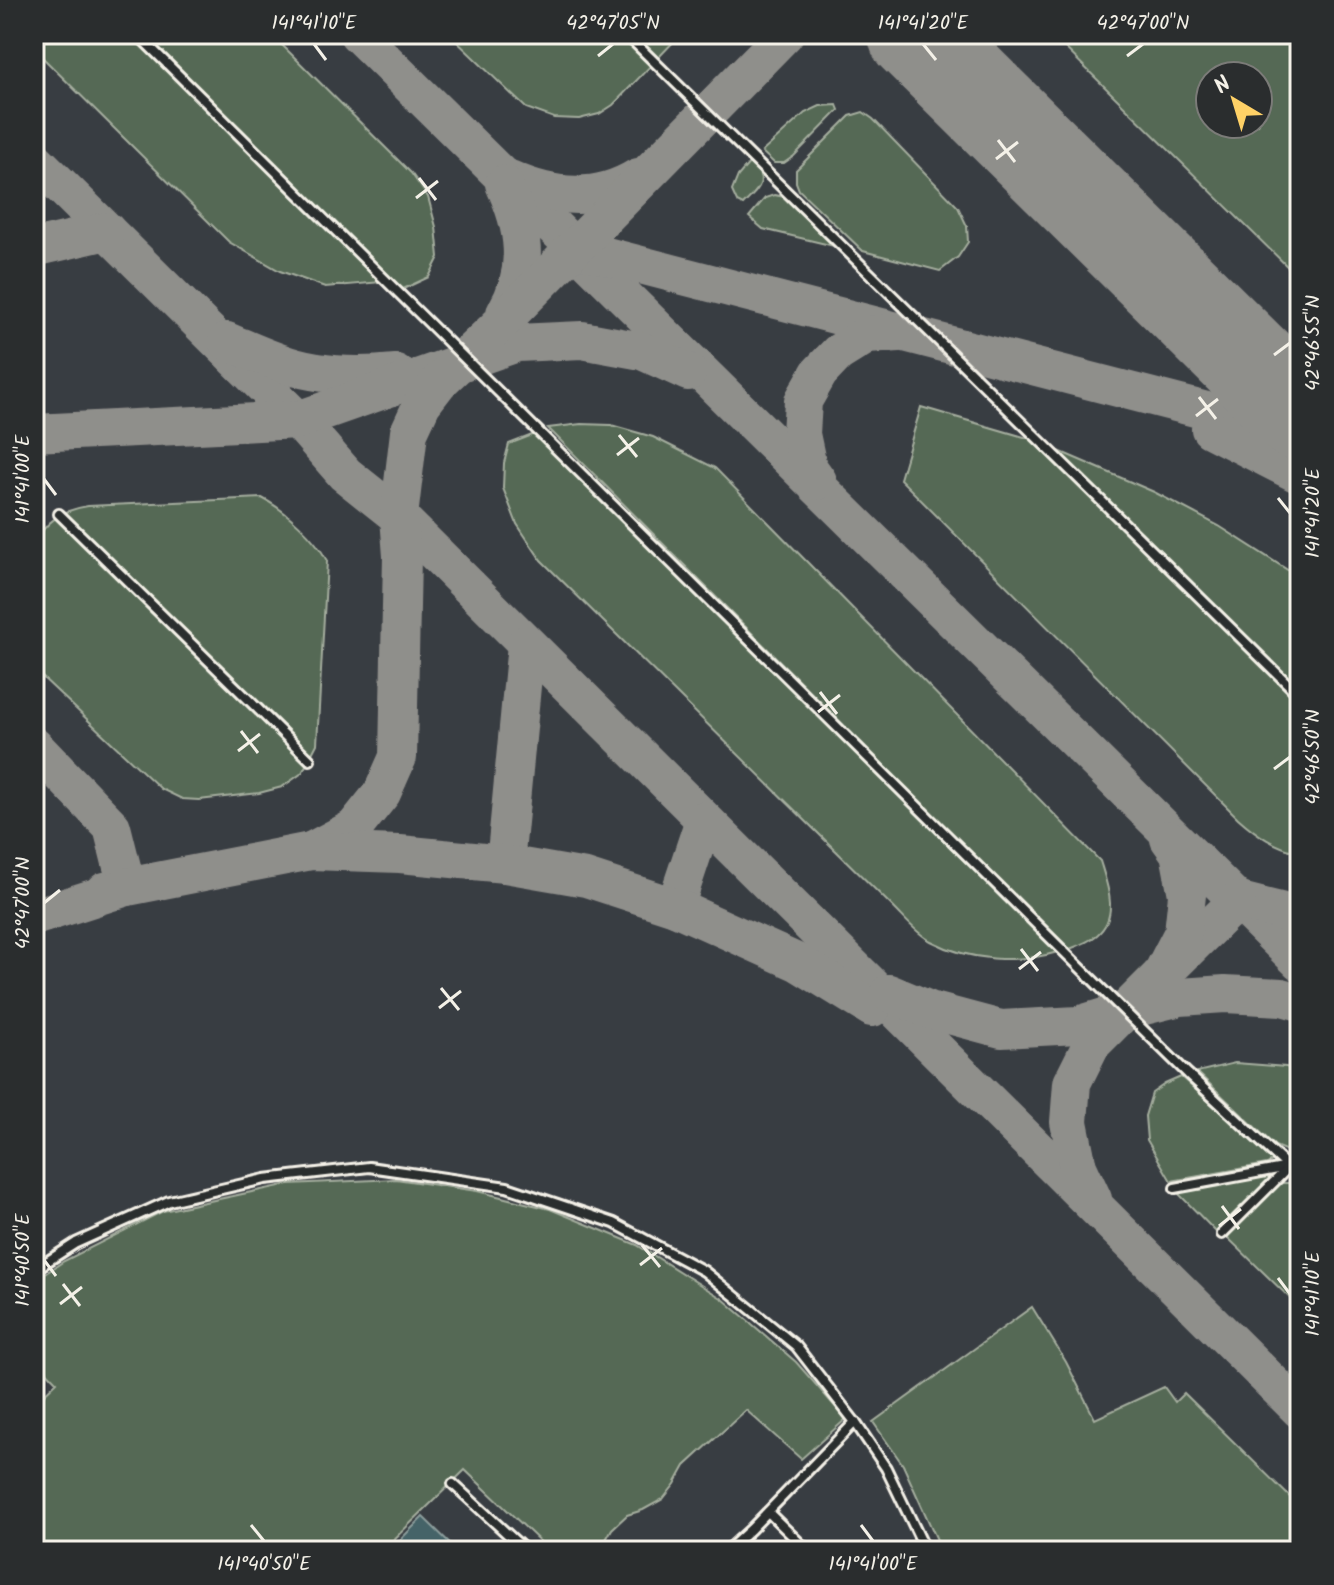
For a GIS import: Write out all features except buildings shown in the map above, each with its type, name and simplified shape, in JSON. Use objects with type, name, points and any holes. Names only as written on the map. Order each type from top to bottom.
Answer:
[{"type":"lane","points":[[137,34],[1188,1074],[1300,1178]]},
{"type":"lane","points":[[626,34],[1300,696]]},
{"type":"lane","points":[[59,514],[310,760]]},
{"type":"lane","points":[[1222,1234],[1300,1156]]},
{"type":"lane","points":[[34,1270],[76,1243],[169,1201],[265,1179],[369,1167],[507,1187],[614,1223],[704,1271],[796,1346],[886,1468],[926,1551]]},
{"type":"lane","points":[[1175,1188],[1289,1167]]},
{"type":"lane","points":[[727,1551],[855,1422]]},
{"type":"lane","points":[[453,1484],[526,1551]]},
{"type":"lane","points":[[768,1512],[808,1551]]},
{"type":"shaded area","points":[[34,34],[1300,34],[1300,1551],[34,1551]]},
{"type":"green space","points":[[34,34],[132,34],[382,282],[325,287],[280,271],[229,242],[34,49]]},
{"type":"green space","points":[[144,34],[271,34],[411,173],[428,197],[436,227],[439,257],[429,277],[401,290]]},
{"type":"green space","points":[[449,34],[681,34],[613,105],[599,114],[579,119],[554,118],[526,108]]},
{"type":"green space","points":[[1051,34],[1300,34],[1300,279]]},
{"type":"green space","points":[[837,105],[839,110],[784,163],[774,163],[762,152],[805,113],[820,106]]},
{"type":"green space","points":[[863,112],[958,207],[967,226],[968,242],[958,257],[940,271],[863,251],[799,190],[796,170],[850,116]]},
{"type":"green space","points":[[750,162],[761,180],[743,205],[737,202],[732,191],[738,176]]},
{"type":"green space","points":[[774,195],[785,197],[834,246],[763,229],[749,217],[765,198]]},
{"type":"green space","points":[[921,407],[1031,439],[1154,492],[1219,526],[1300,578],[1300,853],[1267,840],[1238,818],[900,479]]},
{"type":"green space","points":[[581,424],[611,425],[653,437],[715,468],[1100,861],[1110,909],[1104,927],[1097,935],[1067,950],[548,428]]},
{"type":"green space","points":[[535,434],[1058,952],[1010,959],[977,956],[946,948],[921,934],[541,560],[517,524],[503,488],[509,444]]},
{"type":"green space","points":[[262,498],[299,525],[327,561],[317,744],[302,773],[282,787],[259,793],[182,799],[161,789],[34,667],[34,544],[50,523],[63,514],[88,506]]},
{"type":"green space","points":[[1235,1063],[1300,1071],[1300,1145],[1287,1151],[1275,1146],[1197,1072]]},
{"type":"green space","points":[[1181,1077],[1266,1152],[1272,1161],[1171,1181],[1147,1140],[1145,1116],[1152,1093]]},
{"type":"green space","points":[[1274,1175],[1217,1233],[1177,1192]]},
{"type":"green space","points":[[396,1179],[477,1191],[550,1209],[637,1245],[723,1299],[796,1362],[846,1419],[801,1459],[746,1410],[685,1466],[663,1499],[627,1515],[612,1529],[602,1551],[550,1551],[465,1470],[382,1551],[34,1551],[34,1404],[57,1382],[34,1358],[34,1281],[64,1261],[163,1211],[289,1184]]},
{"type":"green space","points":[[1281,1183],[1300,1186],[1300,1308],[1226,1236],[1270,1190]]},
{"type":"green space","points":[[1032,1307],[1066,1362],[1095,1419],[1164,1387],[1175,1402],[1184,1393],[1300,1507],[1300,1551],[942,1551],[903,1465],[873,1422]]},
{"type":"water","points":[[423,1517],[458,1551],[389,1551]]},
{"type":"taxiway","points":[[358,34],[1300,962]]},
{"type":"taxiway","points":[[311,851],[354,828],[382,793],[398,757],[402,556],[399,517],[409,432],[422,404],[439,382],[785,34]]},
{"type":"taxiway","points":[[34,159],[298,420],[345,474],[399,517],[1300,1410]]},
{"type":"taxiway","points":[[510,179],[542,190],[574,195],[606,191],[638,177]]},
{"type":"taxiway","points":[[504,184],[516,216],[522,248],[519,281],[505,313]]},
{"type":"taxiway","points":[[34,248],[107,231]]},
{"type":"taxiway","points":[[575,248],[1300,435]]},
{"type":"taxiway","points":[[818,481],[808,467],[801,434],[803,401],[819,373],[838,353],[867,335],[899,333]]},
{"type":"taxiway","points":[[34,433],[298,420],[517,343],[582,340],[642,351],[688,372]]},
{"type":"taxiway","points":[[227,341],[272,360],[322,373],[396,373]]},
{"type":"taxiway","points":[[1210,429],[1300,475]]},
{"type":"taxiway","points":[[505,864],[526,644]]},
{"type":"taxiway","points":[[34,746],[112,827],[127,887],[105,891]]},
{"type":"taxiway","points":[[675,907],[704,820]]},
{"type":"taxiway","points":[[1093,1199],[1078,1167],[1069,1122],[1072,1083],[1091,1045],[1161,975],[1183,932],[1187,895],[1179,853],[1169,839]]},
{"type":"taxiway","points":[[34,917],[127,887],[311,851],[400,854],[505,864],[586,878],[675,907],[799,963],[872,1008]]},
{"type":"taxiway","points":[[1174,963],[1237,901]]},
{"type":"taxiway","points":[[1240,901],[1300,916]]},
{"type":"taxiway","points":[[889,993],[930,1010],[1001,1029],[1078,1025],[1180,997],[1225,994],[1282,997],[1300,1002]]},
{"type":"runway","points":[[916,34],[1300,413]]}]
